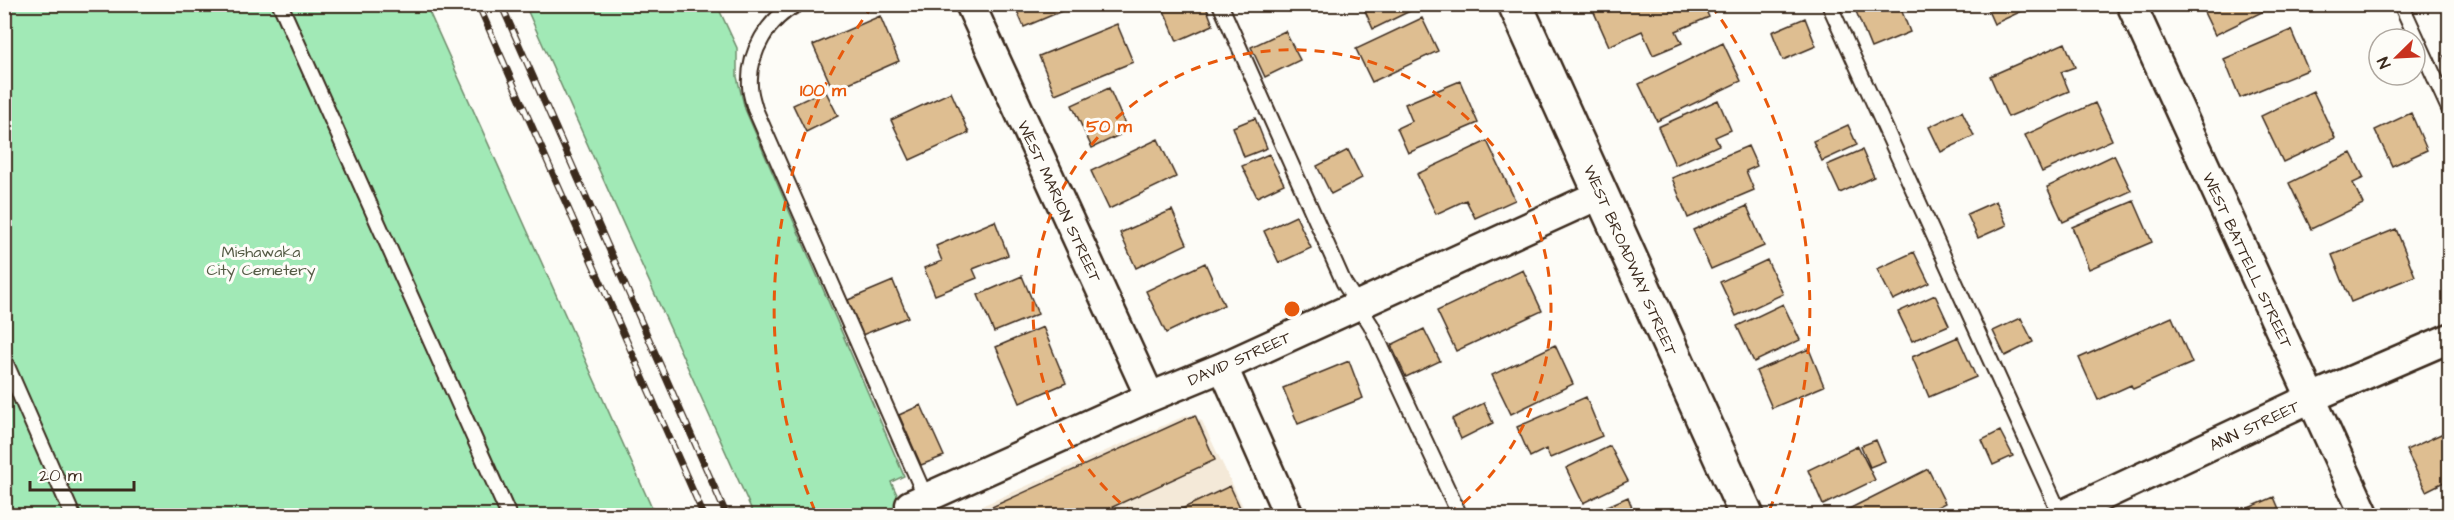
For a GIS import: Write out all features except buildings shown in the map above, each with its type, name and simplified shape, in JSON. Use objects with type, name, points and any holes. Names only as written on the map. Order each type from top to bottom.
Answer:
[{"type":"street","name":"WEST MARION STREET","points":[[970,4],[1150,397]]},
{"type":"street","name":"WEST BROADWAY STREET","points":[[1515,4],[1747,516]]},
{"type":"street","name":"WEST BATTELL STREET","points":[[2130,4],[2365,516]]},
{"type":"street","name":"DAVID STREET","points":[[918,501],[1150,397],[1223,367],[1601,194]]},
{"type":"street","name":"ANN STREET","points":[[2061,515],[2311,398],[2450,338]]},
{"type":"street","points":[[1223,367],[1289,516]]},
{"type":"lane","points":[[280,4],[509,516]]},
{"type":"lane","points":[[798,4],[774,20],[762,36],[754,59],[750,86],[755,109],[918,501]]},
{"type":"lane","points":[[1220,4],[1344,283],[1371,325],[1460,516]]},
{"type":"lane","points":[[1829,4],[2061,515]]},
{"type":"lane","points":[[2401,4],[2450,111]]},
{"type":"lane","points":[[4,359],[73,516]]},
{"type":"shaded area","points":[[1187,415],[1202,421],[1247,515],[959,516]]},
{"type":"green space","name":"Mishawaka City Cemetery","points":[[4,5],[426,5],[655,515],[5,515]]},
{"type":"green space","points":[[525,5],[717,5],[737,48],[737,77],[745,109],[904,476],[891,482],[907,515],[754,515]]},
{"type":"railway","points":[[478,4],[704,516]]},
{"type":"railway","points":[[501,4],[727,516]]}]
